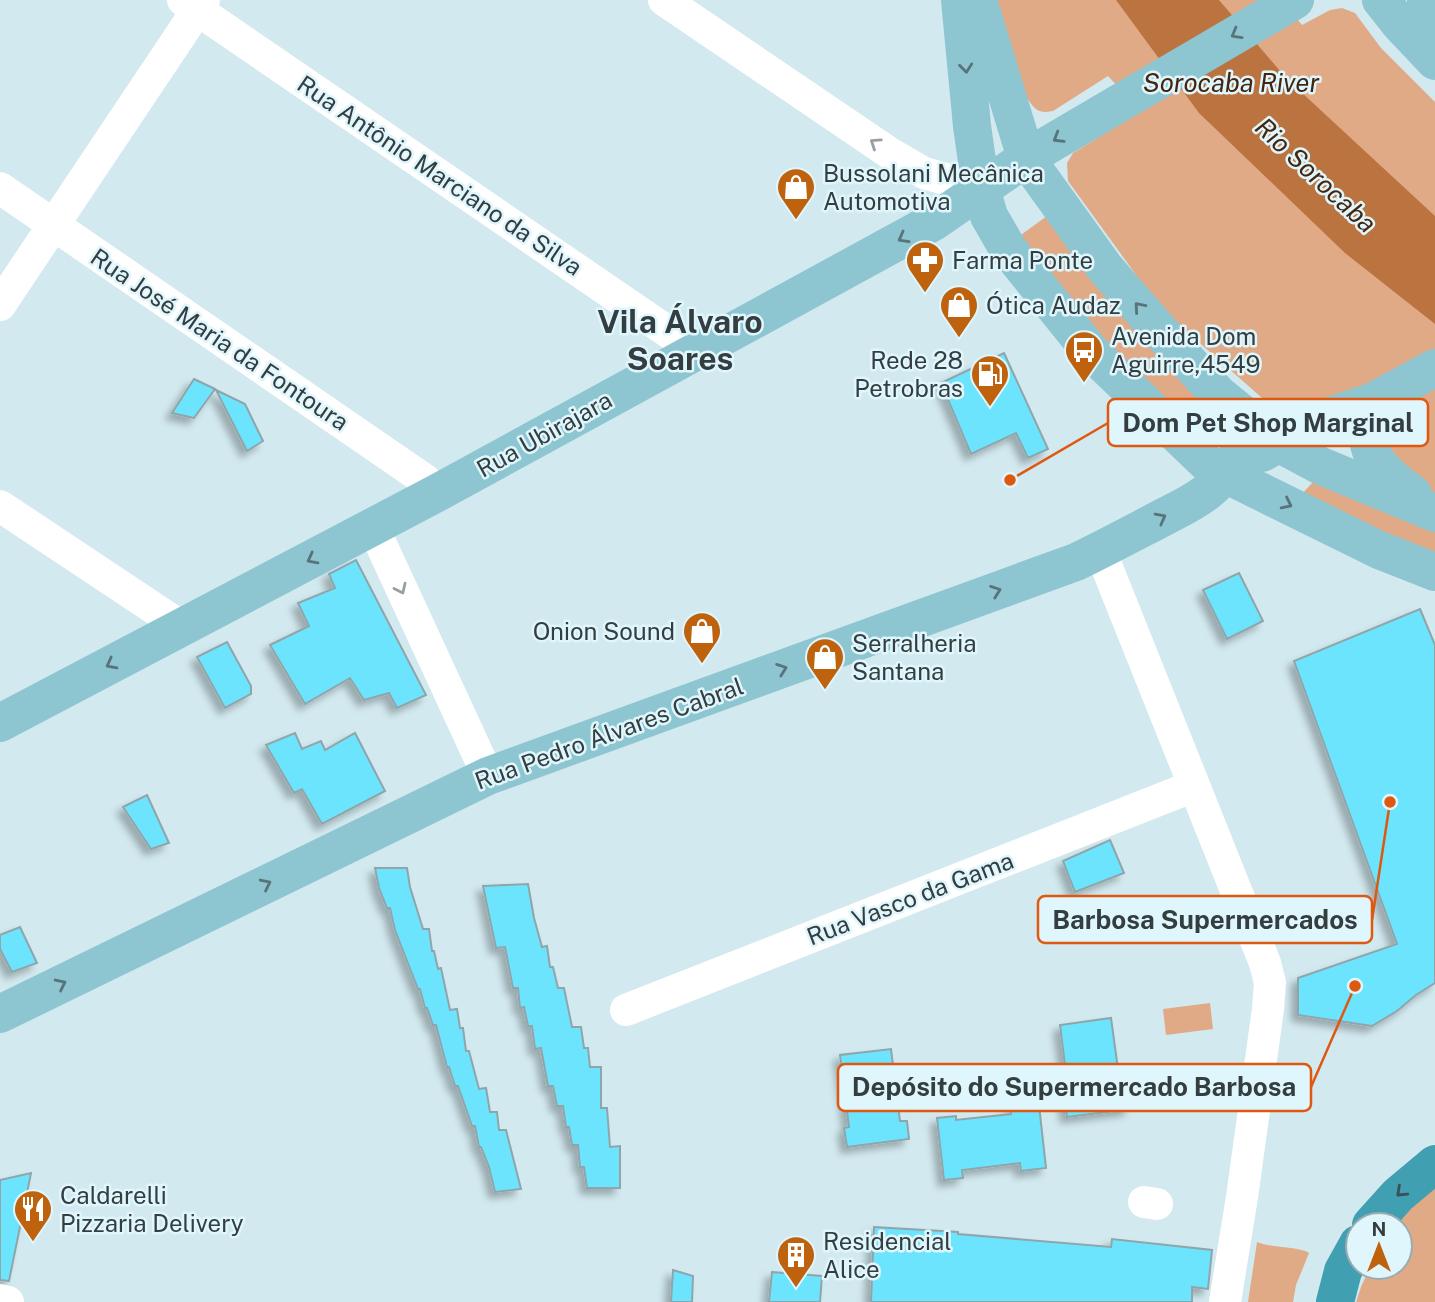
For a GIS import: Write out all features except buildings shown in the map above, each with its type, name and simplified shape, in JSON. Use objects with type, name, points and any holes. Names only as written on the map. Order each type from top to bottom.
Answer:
[{"type":"highway","points":[[1384,1211],[1435,1164]]},
{"type":"highway","points":[[1335,1302],[1344,1269]]},
{"type":"main road","points":[[960,0],[981,189],[989,216],[1008,249],[1091,352],[1206,462],[1379,550],[1435,572]]},
{"type":"main road","points":[[978,0],[1026,158],[1105,268],[1218,394],[1280,444],[1321,466],[1435,512]]},
{"type":"main road","name":"Rua Ubirajara","points":[[0,723],[437,493],[935,221],[1026,158],[1091,118],[1295,0]]},
{"type":"main road","points":[[1381,0],[1399,24],[1435,61]]},
{"type":"main road","points":[[1426,0],[1435,44]]},
{"type":"main road","name":"Rua Pedro Álvares Cabral","points":[[1225,474],[1324,418],[1380,397],[1435,368]]},
{"type":"main road","name":"Rua Pedro Álvares Cabral","points":[[0,1014],[488,776],[1076,562],[1100,550],[1193,501],[1209,491],[1225,474],[1243,444],[1245,435],[1243,426],[1218,394]]},
{"type":"main road","points":[[1380,397],[1366,421],[1368,449],[1394,479],[1435,512]]},
{"type":"street","points":[[664,0],[888,152],[924,173],[981,189]]},
{"type":"street","points":[[0,305],[54,225],[194,3]]},
{"type":"street","name":"Rua Antônio Marciano da Silva","points":[[194,3],[696,351]]},
{"type":"street","name":"Rua José Maria da Fontoura","points":[[0,188],[425,480],[437,493]]},
{"type":"street","points":[[0,506],[182,627]]},
{"type":"street","points":[[373,527],[488,776]]},
{"type":"street","points":[[1100,550],[1265,963],[1269,983],[1268,1009],[1225,1302]]},
{"type":"street","name":"Rua Vasco da Gama","points":[[626,1010],[1195,786]]},
{"type":"street","points":[[0,1300],[8,1302]]},
{"type":"shaded area","points":[[993,0],[1282,0],[1302,25],[1330,10],[1342,8],[1355,13],[1381,48],[1435,102],[1435,374],[1307,416],[1279,413],[1160,308],[1068,181],[1067,163],[1073,153],[1141,111],[1108,76],[1053,111],[1042,112],[1036,109],[1016,75]]},
{"type":"shaded area","points":[[1047,216],[1204,405],[1205,414],[1197,432],[1190,435],[1014,240]]},
{"type":"shaded area","points":[[1435,387],[1435,497],[1424,492],[1377,431],[1392,408]]},
{"type":"shaded area","points":[[1313,482],[1435,529],[1435,560],[1301,495]]},
{"type":"shaded area","points":[[1210,1003],[1213,1029],[1166,1035],[1163,1009]]},
{"type":"shaded area","points":[[1435,1187],[1435,1302],[1356,1302],[1364,1281],[1414,1281],[1414,1211],[1407,1211],[1419,1196]]},
{"type":"shaded area","points":[[1257,1242],[1309,1253],[1296,1285],[1293,1302],[1248,1302]]},
{"type":"water","name":"Sorocaba River","points":[[1116,0],[1219,0],[1287,79],[1435,216],[1435,324],[1345,253],[1199,113]]},
{"type":"water","points":[[999,1063],[1000,1078],[963,1081],[963,1065]]},
{"type":"place","name":"Bussolani Mecânica Automotiva","points":[[796,221]]},
{"type":"place","name":"Farma Ponte","points":[[925,294]]},
{"type":"place","name":"Ótica Audaz","points":[[959,339]]},
{"type":"place","name":"Avenida Dom Aguirre,4549","points":[[1084,384]]},
{"type":"place","name":"Rede 28 Petrobras","points":[[990,408]]},
{"type":"place","name":"Dom Pet Shop Marginal","points":[[1010,480]]},
{"type":"place","name":"Onion Sound","points":[[702,665]]},
{"type":"place","name":"Serralheria Santana","points":[[825,691]]},
{"type":"place","name":"Barbosa Supermercados","points":[[1390,802]]},
{"type":"place","name":"Depósito do Supermercado Barbosa","points":[[1355,986]]},
{"type":"place","name":"Caldarelli Pizzaria Delivery","points":[[33,1243]]},
{"type":"place","name":"Residencial Alice","points":[[796,1289]]},
{"type":"district","name":"Vila Álvaro Soares","points":[[680,340]]},
{"type":"water label","name":"Rio Sorocaba","points":[[1316,175]]}]
